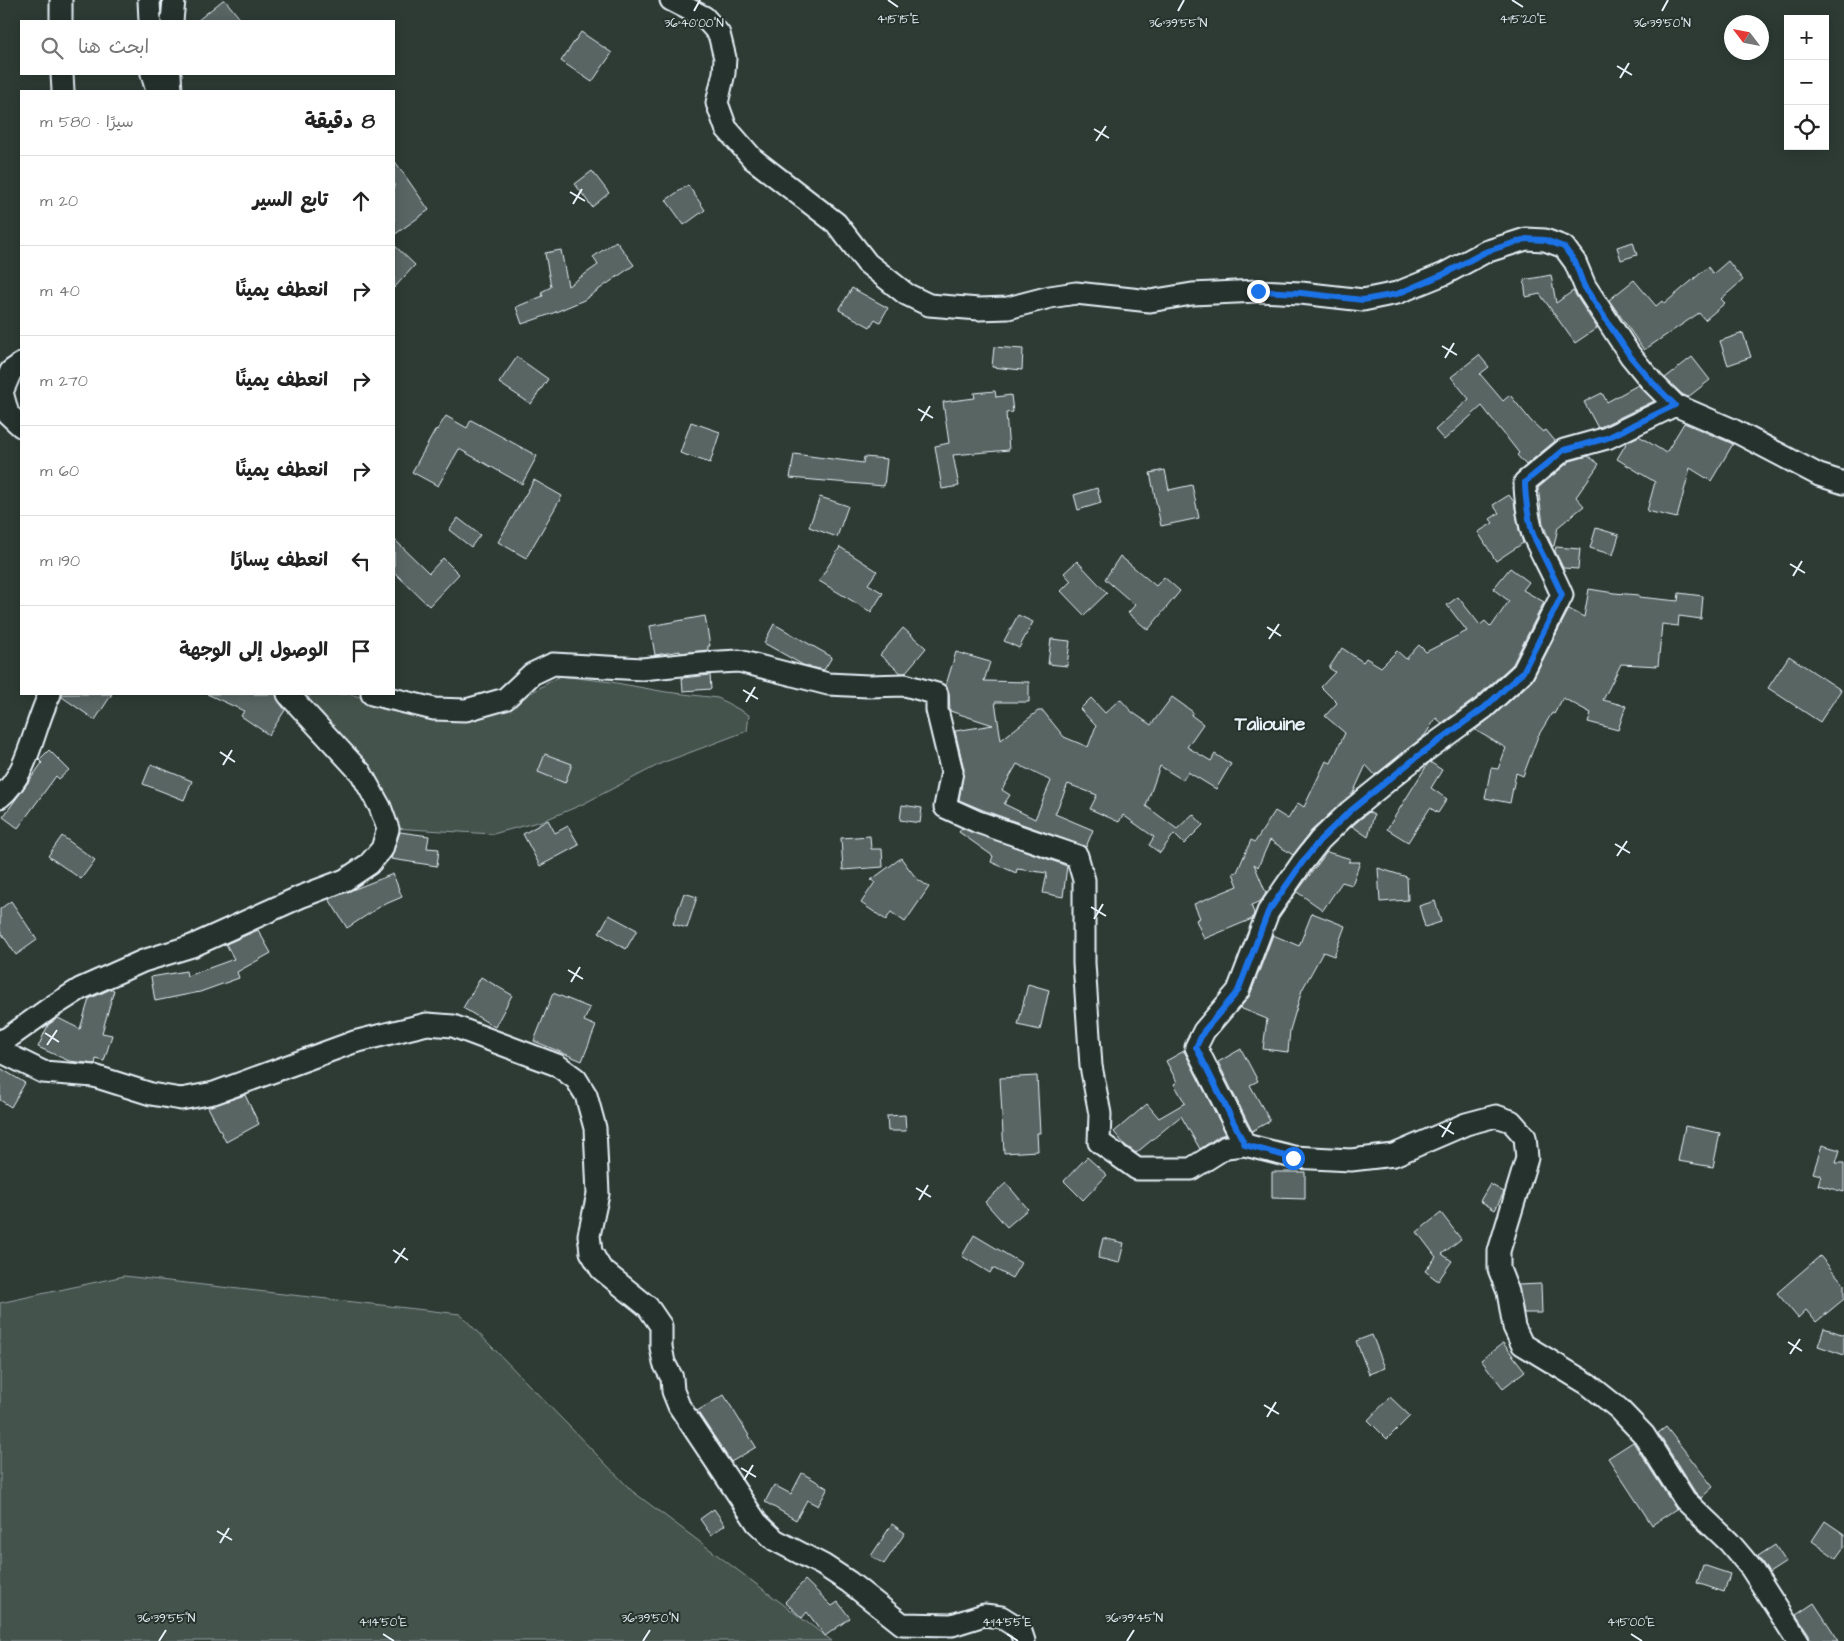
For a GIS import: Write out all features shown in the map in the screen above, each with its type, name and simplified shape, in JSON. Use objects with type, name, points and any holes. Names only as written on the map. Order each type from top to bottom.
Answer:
[{"type":"street","points":[[61,0],[61,20]]},
{"type":"street","points":[[149,0],[150,20]]},
{"type":"street","points":[[172,20],[174,0]]},
{"type":"street","points":[[671,0],[704,17],[719,34],[725,58],[724,74],[717,103],[726,128],[753,159],[836,223],[867,263],[906,294],[929,306],[979,309],[1008,308],[1050,297],[1076,293],[1150,301],[1192,294],[1258,291],[1301,293],[1363,300],[1397,294],[1444,274],[1485,252],[1526,239],[1545,240],[1564,247],[1575,262],[1584,286],[1630,356],[1675,405],[1732,430],[1819,475],[1844,483]]},
{"type":"street","points":[[62,75],[63,90]]},
{"type":"street","points":[[152,75],[157,90]]},
{"type":"street","points":[[170,75],[171,90]]},
{"type":"street","points":[[20,365],[11,371],[2,392],[8,414],[20,425]]},
{"type":"street","points":[[1245,1145],[1196,1047],[1204,1031],[1238,991],[1268,912],[1320,840],[1343,817],[1418,756],[1484,708],[1523,672],[1562,595],[1534,537],[1525,492],[1525,482],[1564,450],[1607,438],[1675,405]]},
{"type":"street","points":[[376,695],[434,709],[466,710],[504,699],[532,674],[553,664],[642,669],[739,661],[828,684],[905,685],[937,694],[937,710],[952,772],[945,807],[978,822],[1077,856],[1084,880],[1084,963],[1091,1066],[1100,1114],[1099,1142],[1137,1169],[1192,1169],[1226,1147],[1245,1145],[1293,1158],[1351,1160],[1394,1155],[1466,1124],[1496,1116],[1511,1121],[1525,1137],[1527,1158],[1499,1251],[1499,1269],[1508,1292],[1514,1327],[1522,1344],[1588,1384],[1618,1408],[1644,1435],[1685,1500],[1729,1542],[1751,1568],[1798,1641]]},
{"type":"street","points":[[0,797],[14,780],[30,750],[44,706],[50,695]]},
{"type":"street","points":[[0,1041],[8,1038],[80,989],[143,961],[192,946],[300,897],[344,880],[369,864],[382,849],[388,829],[380,807],[361,773],[289,695]]},
{"type":"street","points":[[0,1051],[43,1072],[94,1076],[151,1094],[181,1099],[214,1093],[354,1042],[428,1024],[454,1026],[557,1065],[576,1080],[586,1094],[595,1128],[598,1194],[589,1235],[591,1252],[600,1269],[648,1306],[661,1326],[661,1347],[664,1363],[672,1378],[673,1391],[679,1406],[757,1524],[775,1540],[823,1565],[849,1582],[902,1624],[952,1625],[984,1615],[1001,1617],[1020,1629],[1024,1641]]},
{"type":"shaded area","points":[[560,676],[718,698],[749,715],[747,731],[662,763],[581,805],[545,820],[493,834],[393,828],[306,701],[310,695],[353,695],[407,709],[517,701]]},
{"type":"shaded area","points":[[124,1276],[460,1314],[632,1491],[832,1641],[0,1641],[0,1303]]},
{"type":"building","points":[[225,0],[241,20],[198,20]]},
{"type":"building","points":[[581,32],[612,53],[592,82],[561,61]]},
{"type":"building","points":[[395,161],[429,210],[395,234]]},
{"type":"building","points":[[592,171],[609,193],[592,207],[575,184]]},
{"type":"building","points":[[688,185],[705,210],[684,225],[666,200]]},
{"type":"building","points":[[616,241],[634,265],[584,300],[522,324],[516,307],[543,296],[541,292],[551,287],[545,253],[561,250],[568,286],[598,265],[593,257]]},
{"type":"building","points":[[1633,242],[1637,255],[1621,260],[1617,247]]},
{"type":"building","points":[[395,246],[415,265],[395,287]]},
{"type":"building","points":[[1728,261],[1743,280],[1721,299],[1725,303],[1705,320],[1699,313],[1644,350],[1609,300],[1634,280],[1656,306],[1662,301],[1664,304],[1708,267],[1713,274]]},
{"type":"building","points":[[1551,275],[1556,303],[1573,291],[1597,328],[1575,343],[1540,294],[1526,297],[1524,280]]},
{"type":"building","points":[[852,288],[888,308],[880,322],[875,319],[870,327],[839,310]]},
{"type":"building","points":[[1743,333],[1751,357],[1728,365],[1720,341]]},
{"type":"building","points":[[994,347],[1023,349],[1022,370],[992,367]]},
{"type":"building","points":[[1479,355],[1489,367],[1480,374],[1503,401],[1510,395],[1531,421],[1543,432],[1546,430],[1555,441],[1526,465],[1517,455],[1519,453],[1482,406],[1444,440],[1435,430],[1469,399],[1451,377]]},
{"type":"building","points":[[517,357],[548,379],[531,404],[499,383]]},
{"type":"building","points":[[1692,357],[1710,380],[1688,397],[1682,394],[1665,378]]},
{"type":"building","points":[[1638,385],[1654,401],[1598,428],[1584,402],[1602,393],[1607,402]]},
{"type":"building","points":[[995,391],[996,397],[1011,395],[1013,412],[1006,413],[1009,450],[953,455],[959,486],[942,489],[935,446],[949,443],[943,402],[975,398],[974,393]]},
{"type":"building","points":[[446,416],[467,428],[471,420],[537,456],[522,484],[459,449],[438,486],[412,472],[436,429]]},
{"type":"building","points":[[691,422],[720,432],[710,463],[680,453]]},
{"type":"building","points":[[1684,423],[1733,444],[1711,481],[1690,468],[1677,518],[1647,511],[1655,482],[1617,459],[1627,442],[1639,436],[1666,453]]},
{"type":"building","points":[[794,454],[863,463],[864,457],[887,459],[884,486],[790,478]]},
{"type":"building","points":[[1588,456],[1599,464],[1576,497],[1584,506],[1558,527],[1554,546],[1552,546],[1543,524],[1538,488],[1570,461]]},
{"type":"building","points":[[1165,470],[1169,490],[1192,485],[1199,518],[1161,526],[1150,473]]},
{"type":"building","points":[[534,480],[562,496],[526,558],[498,542]]},
{"type":"building","points":[[1097,488],[1101,503],[1078,510],[1074,495]]},
{"type":"building","points":[[1509,495],[1514,502],[1523,543],[1496,561],[1478,532],[1493,523],[1490,519],[1499,513],[1493,505]]},
{"type":"building","points":[[820,497],[848,506],[837,537],[809,527]]},
{"type":"building","points":[[458,518],[480,535],[471,547],[449,530]]},
{"type":"building","points":[[1596,528],[1619,535],[1613,555],[1590,548]]},
{"type":"building","points":[[395,540],[429,573],[443,558],[459,574],[429,606],[395,573]]},
{"type":"building","points":[[840,547],[877,571],[868,584],[883,593],[871,612],[819,581]]},
{"type":"building","points":[[1556,547],[1580,549],[1578,569],[1563,568],[1555,551]]},
{"type":"building","points":[[1120,556],[1156,586],[1164,577],[1180,591],[1148,630],[1128,613],[1135,605],[1105,579]]},
{"type":"building","points":[[1077,561],[1107,593],[1084,615],[1061,591],[1071,581],[1064,573]]},
{"type":"building","points":[[1510,568],[1529,582],[1523,590],[1544,602],[1513,664],[1476,698],[1442,723],[1436,718],[1425,735],[1375,775],[1366,765],[1353,793],[1311,831],[1293,855],[1270,840],[1258,867],[1254,864],[1266,893],[1261,901],[1251,905],[1254,913],[1252,919],[1204,939],[1196,920],[1200,918],[1194,904],[1238,886],[1233,873],[1237,872],[1251,840],[1255,842],[1275,811],[1288,819],[1298,803],[1304,807],[1326,761],[1331,763],[1345,733],[1325,716],[1337,703],[1321,687],[1335,672],[1329,668],[1342,648],[1363,662],[1366,658],[1381,667],[1397,651],[1406,659],[1419,645],[1426,652],[1467,631],[1447,605],[1458,597],[1480,625],[1485,621],[1491,627],[1509,601],[1493,589]]},
{"type":"building","points":[[1589,589],[1678,601],[1679,593],[1703,596],[1701,619],[1679,616],[1678,626],[1662,624],[1658,666],[1621,664],[1603,700],[1626,706],[1618,730],[1588,722],[1591,713],[1563,698],[1538,736],[1523,776],[1516,773],[1510,803],[1485,798],[1491,768],[1498,769],[1506,748],[1475,730],[1532,681],[1569,609],[1584,617]]},
{"type":"building","points":[[1018,615],[1033,622],[1019,648],[1004,641]]},
{"type":"building","points":[[705,616],[710,646],[708,646],[708,650],[680,653],[680,651],[655,655],[650,626]]},
{"type":"building","points":[[774,624],[832,657],[824,670],[803,665],[764,643]]},
{"type":"building","points":[[903,628],[926,648],[905,673],[901,673],[880,655]]},
{"type":"building","points":[[1051,639],[1070,641],[1067,666],[1048,664]]},
{"type":"building","points":[[956,652],[990,662],[984,681],[1029,682],[1029,702],[995,702],[1001,740],[1038,711],[1043,711],[1064,737],[1088,747],[1096,726],[1080,709],[1091,698],[1105,713],[1120,699],[1132,712],[1151,725],[1172,697],[1193,712],[1191,715],[1203,724],[1187,747],[1211,761],[1215,754],[1231,764],[1216,789],[1188,772],[1183,780],[1160,766],[1146,806],[1176,830],[1193,814],[1203,825],[1184,844],[1174,834],[1160,853],[1149,845],[1154,837],[1123,815],[1119,822],[1090,809],[1097,795],[1068,784],[1055,814],[1093,830],[1086,847],[959,800],[964,769],[955,731],[993,725],[950,711],[949,693],[946,685]],"holes":[[[1017,764],[1051,781],[1035,819],[1004,804],[1010,795],[1002,790]]]},
{"type":"building","points":[[1789,656],[1841,690],[1820,722],[1768,688]]},
{"type":"building","points":[[710,675],[711,689],[683,691],[682,678]]},
{"type":"building","points":[[62,695],[111,695],[95,720],[62,697]]},
{"type":"building","points":[[209,695],[276,695],[285,710],[269,735],[241,716],[244,711]]},
{"type":"building","points":[[49,750],[69,770],[59,779],[56,776],[18,828],[3,817],[42,763],[39,760]]},
{"type":"building","points":[[545,754],[572,764],[565,783],[538,772]]},
{"type":"building","points":[[1430,762],[1442,770],[1431,788],[1447,799],[1438,813],[1430,808],[1408,842],[1387,829]]},
{"type":"building","points":[[151,764],[192,781],[184,800],[143,784]]},
{"type":"building","points":[[902,805],[922,808],[920,823],[900,820]]},
{"type":"building","points":[[1369,812],[1374,815],[1368,837],[1352,826]]},
{"type":"building","points":[[548,820],[555,833],[568,826],[579,845],[540,866],[523,834]]},
{"type":"building","points":[[962,828],[1067,866],[1063,897],[1043,893],[1047,873],[1017,869],[1016,873],[991,862],[993,856],[959,832]]},
{"type":"building","points":[[400,832],[429,836],[427,848],[439,849],[437,866],[391,859]]},
{"type":"building","points":[[62,836],[95,860],[81,879],[48,856]]},
{"type":"building","points":[[870,836],[871,849],[882,849],[883,867],[843,870],[841,838]]},
{"type":"building","points":[[1327,852],[1351,859],[1348,862],[1360,862],[1352,885],[1342,882],[1323,910],[1297,892]]},
{"type":"building","points":[[901,858],[916,878],[929,887],[905,922],[891,912],[886,920],[861,903],[875,882],[871,880]]},
{"type":"building","points":[[1378,868],[1407,877],[1408,900],[1380,902]]},
{"type":"building","points":[[393,874],[402,897],[381,906],[347,928],[329,899]]},
{"type":"building","points":[[684,893],[697,897],[687,928],[673,924]]},
{"type":"building","points":[[11,901],[37,940],[16,955],[0,931],[0,909]]},
{"type":"building","points":[[1435,901],[1441,922],[1425,927],[1419,906]]},
{"type":"building","points":[[1312,913],[1345,926],[1334,956],[1323,952],[1302,990],[1290,1030],[1288,1052],[1263,1049],[1267,1019],[1240,1008],[1250,995],[1273,935],[1299,946]]},
{"type":"building","points":[[609,915],[637,930],[626,949],[599,933]]},
{"type":"building","points":[[258,930],[271,953],[237,972],[239,978],[200,992],[155,1001],[151,977],[186,971],[187,976],[234,959],[226,944]]},
{"type":"building","points":[[481,977],[512,995],[495,1027],[463,1008]]},
{"type":"building","points":[[1028,984],[1049,990],[1040,1030],[1018,1025]]},
{"type":"building","points":[[111,989],[114,990],[102,1033],[112,1035],[104,1061],[96,1059],[95,1064],[69,1061],[38,1047],[48,1025],[58,1018],[80,1029],[89,999]]},
{"type":"building","points":[[553,993],[590,1008],[584,1021],[596,1026],[582,1061],[534,1041]]},
{"type":"building","points":[[1241,1049],[1258,1081],[1250,1085],[1270,1121],[1252,1131],[1218,1062]]},
{"type":"building","points":[[1184,1051],[1226,1134],[1219,1136],[1200,1149],[1181,1116],[1136,1153],[1125,1145],[1114,1132],[1147,1104],[1159,1118],[1185,1103],[1174,1084],[1177,1082],[1166,1061]]},
{"type":"building","points":[[0,1068],[25,1083],[11,1107],[0,1100]]},
{"type":"building","points":[[1037,1076],[1040,1133],[1037,1133],[1038,1151],[1004,1153],[1000,1078]]},
{"type":"building","points":[[245,1095],[259,1124],[226,1142],[208,1107]]},
{"type":"building","points":[[905,1115],[906,1131],[888,1131],[887,1116]]},
{"type":"building","points":[[1685,1126],[1720,1133],[1713,1167],[1678,1161]]},
{"type":"building","points":[[1822,1145],[1840,1150],[1836,1163],[1844,1163],[1844,1192],[1818,1185],[1821,1175],[1813,1173]]},
{"type":"building","points":[[1087,1157],[1107,1175],[1083,1200],[1064,1181]]},
{"type":"building","points":[[1272,1172],[1305,1172],[1305,1199],[1272,1198]]},
{"type":"building","points":[[1006,1183],[1028,1209],[1007,1227],[985,1202]]},
{"type":"building","points":[[1490,1184],[1504,1192],[1495,1210],[1480,1201]]},
{"type":"building","points":[[1441,1213],[1461,1239],[1442,1254],[1452,1261],[1438,1281],[1425,1271],[1436,1257],[1417,1232]]},
{"type":"building","points":[[974,1235],[1021,1263],[1012,1278],[993,1268],[990,1273],[962,1256]]},
{"type":"building","points":[[1103,1238],[1124,1243],[1119,1263],[1098,1258]]},
{"type":"building","points":[[1820,1256],[1844,1284],[1844,1299],[1816,1322],[1806,1310],[1798,1318],[1777,1293]]},
{"type":"building","points":[[1541,1284],[1542,1313],[1524,1313],[1518,1285]]},
{"type":"building","points":[[1824,1328],[1844,1335],[1844,1355],[1818,1346]]},
{"type":"building","points":[[1372,1335],[1385,1368],[1369,1374],[1356,1341]]},
{"type":"building","points":[[1503,1343],[1525,1371],[1503,1388],[1481,1360]]},
{"type":"building","points":[[724,1395],[756,1447],[731,1462],[697,1411]]},
{"type":"building","points":[[1390,1397],[1410,1416],[1387,1439],[1368,1420]]},
{"type":"building","points":[[1666,1427],[1713,1487],[1701,1498],[1695,1492],[1658,1433]]},
{"type":"building","points":[[1633,1442],[1676,1509],[1652,1525],[1608,1458]]},
{"type":"building","points":[[802,1473],[828,1488],[818,1506],[807,1500],[796,1520],[765,1502],[774,1485],[791,1494]]},
{"type":"building","points":[[714,1509],[725,1525],[711,1535],[700,1519]]},
{"type":"building","points":[[1825,1521],[1844,1534],[1844,1547],[1836,1558],[1812,1541]]},
{"type":"building","points":[[892,1524],[905,1533],[884,1564],[871,1556]]},
{"type":"building","points":[[1775,1545],[1786,1562],[1769,1573],[1758,1556]]},
{"type":"building","points":[[1703,1565],[1730,1574],[1724,1592],[1697,1583]]},
{"type":"building","points":[[805,1580],[832,1606],[838,1602],[850,1618],[825,1636],[807,1612],[802,1618],[785,1602]]},
{"type":"building","points":[[1814,1603],[1839,1641],[1810,1641],[1809,1634],[1796,1615]]},
{"type":"district","name":"Taliouine","points":[[1270,724]]},
{"type":"route","points":[[1258,291],[1301,293],[1363,300],[1397,294],[1444,274],[1485,252],[1526,239],[1545,240],[1564,247],[1575,262],[1584,286],[1630,356],[1675,405],[1607,438],[1564,450],[1525,482],[1525,492],[1534,537],[1562,595],[1523,672],[1484,708],[1418,756],[1349,812],[1320,840],[1268,912],[1238,991],[1204,1031],[1196,1047],[1245,1145],[1293,1158]]}]
